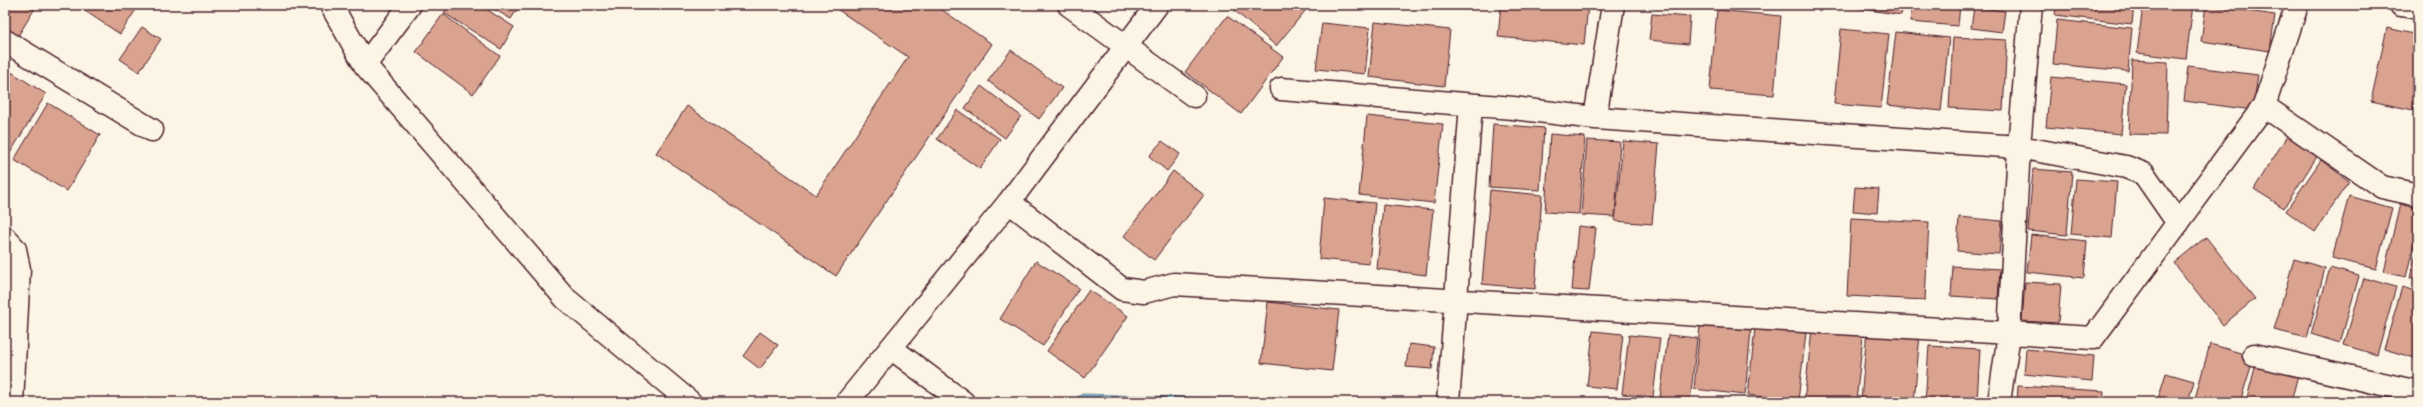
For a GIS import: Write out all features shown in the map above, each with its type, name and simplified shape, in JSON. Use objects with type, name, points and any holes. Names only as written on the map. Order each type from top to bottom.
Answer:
[{"type":"street","points":[[331,5],[365,65],[566,299],[690,402]]},
{"type":"street","points":[[365,65],[410,5]]},
{"type":"street","points":[[1069,5],[1194,96]]},
{"type":"street","points":[[847,402],[1009,202],[1157,5]]},
{"type":"street","points":[[1595,118],[1613,5]]},
{"type":"street","points":[[1999,402],[2009,334],[2019,147],[2031,5]]},
{"type":"street","points":[[1009,202],[1122,289],[1144,292],[1174,284],[1456,299],[2094,338],[2264,106],[2297,5]]},
{"type":"street","points":[[2401,5],[2418,8]]},
{"type":"street","points":[[5,41],[152,130]]},
{"type":"street","points":[[1281,89],[1471,105],[1595,118],[2019,147],[2126,167],[2144,174],[2178,223]]},
{"type":"street","points":[[1448,402],[1471,105]]},
{"type":"street","points":[[2264,106],[2382,187],[2418,195]]},
{"type":"street","points":[[5,238],[15,249],[20,269],[12,402]]},
{"type":"street","points":[[891,348],[963,402]]},
{"type":"street","points":[[2254,356],[2418,392]]},
{"type":"water","points":[[1082,394],[1342,402],[1071,402]]},
{"type":"water","points":[[1638,397],[1647,402],[1442,402]]},
{"type":"building","points":[[5,5],[37,5],[18,36],[5,27]]},
{"type":"building","points":[[89,5],[139,5],[120,34],[85,11]]},
{"type":"building","points":[[449,5],[480,5],[514,27],[501,49],[444,13]]},
{"type":"building","points":[[487,5],[520,5],[511,19]]},
{"type":"building","points":[[831,5],[935,5],[992,44],[836,276],[656,153],[687,106],[816,195],[908,57]]},
{"type":"building","points":[[1240,5],[1310,5],[1276,46],[1235,11]]},
{"type":"building","points":[[1501,5],[1588,5],[1584,45],[1498,37]]},
{"type":"building","points":[[1729,5],[1764,5],[1764,8]]},
{"type":"building","points":[[1839,5],[1903,5],[1901,15]]},
{"type":"building","points":[[1912,5],[1960,5],[1958,26],[1910,22]]},
{"type":"building","points":[[2056,5],[2134,5],[2132,24],[2055,15]]},
{"type":"building","points":[[2143,5],[2193,5],[2186,59],[2137,53]]},
{"type":"building","points":[[2206,5],[2275,15],[2270,51],[2201,41]]},
{"type":"building","points":[[1974,7],[2005,11],[2002,32],[1971,28]]},
{"type":"building","points":[[1717,10],[1781,16],[1774,95],[1710,90]]},
{"type":"building","points":[[443,14],[500,56],[473,94],[416,52]]},
{"type":"building","points":[[1652,14],[1690,17],[1688,44],[1649,40]]},
{"type":"building","points":[[1227,16],[1283,57],[1241,114],[1185,72]]},
{"type":"building","points":[[2057,20],[2132,28],[2128,71],[2053,64]]},
{"type":"building","points":[[1375,22],[1450,30],[1444,86],[1369,77]]},
{"type":"building","points":[[1322,23],[1370,28],[1365,74],[1316,69]]},
{"type":"building","points":[[142,27],[161,39],[139,72],[120,59]]},
{"type":"building","points":[[2387,28],[2418,35],[2418,85],[2413,110],[2371,101]]},
{"type":"building","points":[[1841,29],[1889,34],[1881,108],[1834,104]]},
{"type":"building","points":[[1896,32],[1949,38],[1941,111],[1887,105]]},
{"type":"building","points":[[1953,37],[2007,40],[2003,111],[1949,108]]},
{"type":"building","points":[[1011,50],[1062,88],[1039,119],[988,81]]},
{"type":"building","points":[[2132,60],[2168,62],[2166,135],[2129,134]]},
{"type":"building","points":[[2188,66],[2258,75],[2253,110],[2184,101]]},
{"type":"building","points":[[5,68],[46,94],[7,158],[5,156]]},
{"type":"building","points":[[2051,77],[2126,84],[2121,134],[2046,127]]},
{"type":"building","points":[[981,86],[1021,116],[1005,138],[965,108]]},
{"type":"building","points":[[48,103],[100,135],[67,191],[14,160]]},
{"type":"building","points":[[957,110],[1000,139],[980,169],[937,139]]},
{"type":"building","points":[[1367,116],[1443,124],[1434,203],[1359,195]]},
{"type":"building","points":[[1493,124],[1544,128],[1540,190],[1489,187]]},
{"type":"building","points":[[1550,134],[1585,137],[1579,214],[1545,212]]},
{"type":"building","points":[[2287,136],[2318,155],[2284,208],[2254,189]]},
{"type":"building","points":[[1587,140],[1620,142],[1615,217],[1581,215]]},
{"type":"building","points":[[1162,141],[1180,154],[1167,171],[1149,156]]},
{"type":"building","points":[[1623,141],[1659,144],[1652,224],[1615,221]]},
{"type":"building","points":[[2321,160],[2349,181],[2315,232],[2286,211]]},
{"type":"building","points":[[2033,169],[2072,172],[2067,235],[2028,231]]},
{"type":"building","points":[[1173,171],[1204,195],[1154,260],[1124,236]]},
{"type":"building","points":[[2076,179],[2117,182],[2112,238],[2071,234]]},
{"type":"building","points":[[1855,187],[1879,189],[1877,213],[1853,211]]},
{"type":"building","points":[[1490,190],[1542,195],[1535,289],[1482,284]]},
{"type":"building","points":[[2349,196],[2392,208],[2376,269],[2332,258]]},
{"type":"building","points":[[1324,198],[1375,203],[1369,264],[1319,259]]},
{"type":"building","points":[[2400,204],[2418,209],[2418,227],[2406,277],[2384,272]]},
{"type":"building","points":[[1383,205],[1433,210],[1426,275],[1377,269]]},
{"type":"building","points":[[1959,217],[2002,221],[1999,254],[1957,251]]},
{"type":"building","points":[[1851,218],[1929,222],[1925,300],[1847,296]]},
{"type":"building","points":[[1578,226],[1596,228],[1589,291],[1572,290]]},
{"type":"building","points":[[2031,235],[2087,241],[2084,278],[2027,272]]},
{"type":"building","points":[[2206,237],[2255,299],[2223,325],[2174,263]]},
{"type":"building","points":[[2418,245],[2418,280],[2410,278]]},
{"type":"building","points":[[2294,259],[2325,268],[2307,338],[2274,330]]},
{"type":"building","points":[[1036,261],[1079,288],[1043,346],[1000,319]]},
{"type":"building","points":[[1953,266],[2000,269],[1998,299],[1951,296]]},
{"type":"building","points":[[2330,268],[2359,276],[2340,343],[2311,334]]},
{"type":"building","points":[[2364,278],[2396,287],[2377,355],[2344,345]]},
{"type":"building","points":[[2025,282],[2061,284],[2058,323],[2022,321]]},
{"type":"building","points":[[2402,287],[2418,292],[2418,359],[2384,349]]},
{"type":"building","points":[[1089,290],[1128,316],[1085,378],[1047,351]]},
{"type":"building","points":[[1268,302],[1339,310],[1332,371],[1261,363]]},
{"type":"building","points":[[1700,325],[1751,330],[1745,395],[1694,389]]},
{"type":"building","points":[[1755,328],[1806,333],[1798,401],[1748,395]]},
{"type":"building","points":[[1812,329],[1863,335],[1856,402],[1804,402]]},
{"type":"building","points":[[1867,329],[1920,334],[1914,402],[1861,402]]},
{"type":"building","points":[[1593,331],[1623,334],[1617,389],[1587,386]]},
{"type":"building","points":[[760,332],[778,345],[760,369],[743,356]]},
{"type":"building","points":[[1629,335],[1660,338],[1653,397],[1622,394]]},
{"type":"building","points":[[1668,335],[1697,338],[1690,402],[1660,398]]},
{"type":"building","points":[[1409,344],[1434,347],[1432,369],[1406,367]]},
{"type":"building","points":[[2210,344],[2254,357],[2240,402],[2194,402]]},
{"type":"building","points":[[1929,346],[1980,349],[1977,402],[1925,402]]},
{"type":"building","points":[[2026,349],[2094,356],[2092,381],[2024,374]]},
{"type":"building","points":[[2256,364],[2298,375],[2291,402],[2246,402]]},
{"type":"building","points":[[2166,373],[2194,381],[2188,402],[2157,402]]},
{"type":"building","points":[[2018,386],[2104,391],[2103,402],[2017,402]]}]
